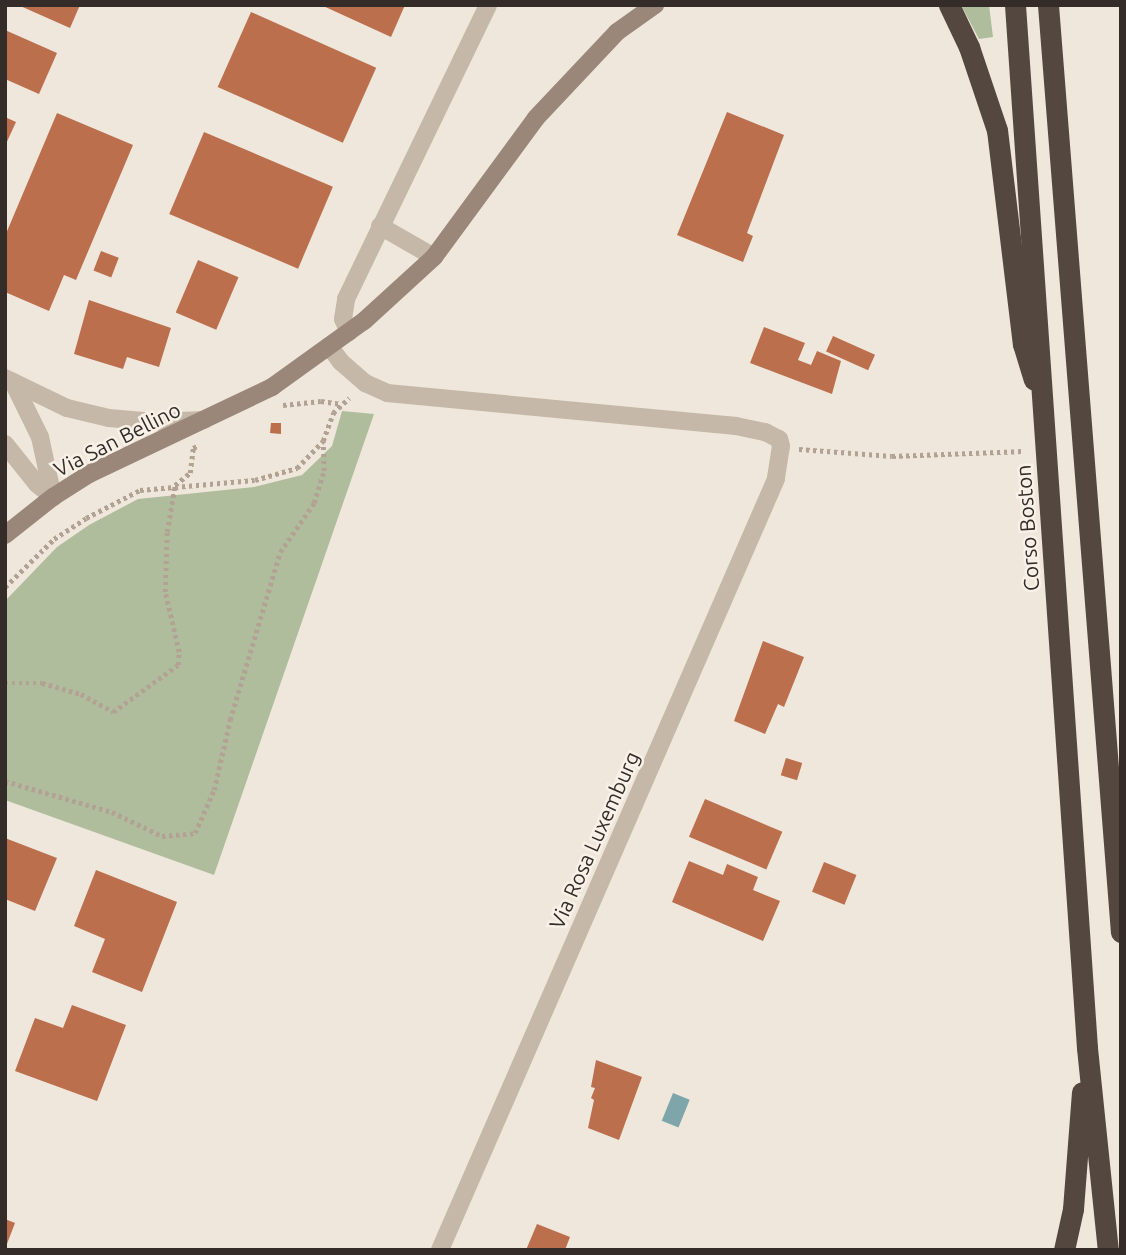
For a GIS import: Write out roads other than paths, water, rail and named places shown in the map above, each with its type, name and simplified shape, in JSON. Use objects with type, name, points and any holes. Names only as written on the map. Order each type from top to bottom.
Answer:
[{"type":"highway","points":[[949,5],[969,47],[997,130],[1023,344],[1045,416]]},
{"type":"highway","name":"Corso Boston","points":[[1015,5],[1087,1048]]},
{"type":"highway","points":[[1048,5],[1120,923]]},
{"type":"highway","points":[[1064,1250],[1073,1209],[1087,1048]]},
{"type":"highway","points":[[1087,1048],[1108,1250]]},
{"type":"street","points":[[349,332],[342,319],[346,299],[488,5]]},
{"type":"street","points":[[208,419],[272,387],[397,294],[434,257],[536,118],[617,32],[655,5]]},
{"type":"street","points":[[380,226],[434,257]]},
{"type":"street","name":"Via Rosa Luxemburg","points":[[330,346],[341,362],[365,383],[387,393],[736,426],[765,432],[779,439],[781,446],[776,479],[440,1250]]},
{"type":"street","name":"Via San Bellino","points":[[9,380],[67,408],[109,418],[155,422],[208,419]]},
{"type":"street","name":"Via San Bellino","points":[[9,380],[40,437],[53,497]]},
{"type":"street","name":"Via San Bellino","points":[[5,535],[53,497],[102,468],[208,419]]},
{"type":"street","name":"Via San Bellino","points":[[5,444],[37,484],[53,497]]},
{"type":"water","points":[[673,1093],[690,1100],[678,1128],[662,1121]]}]
